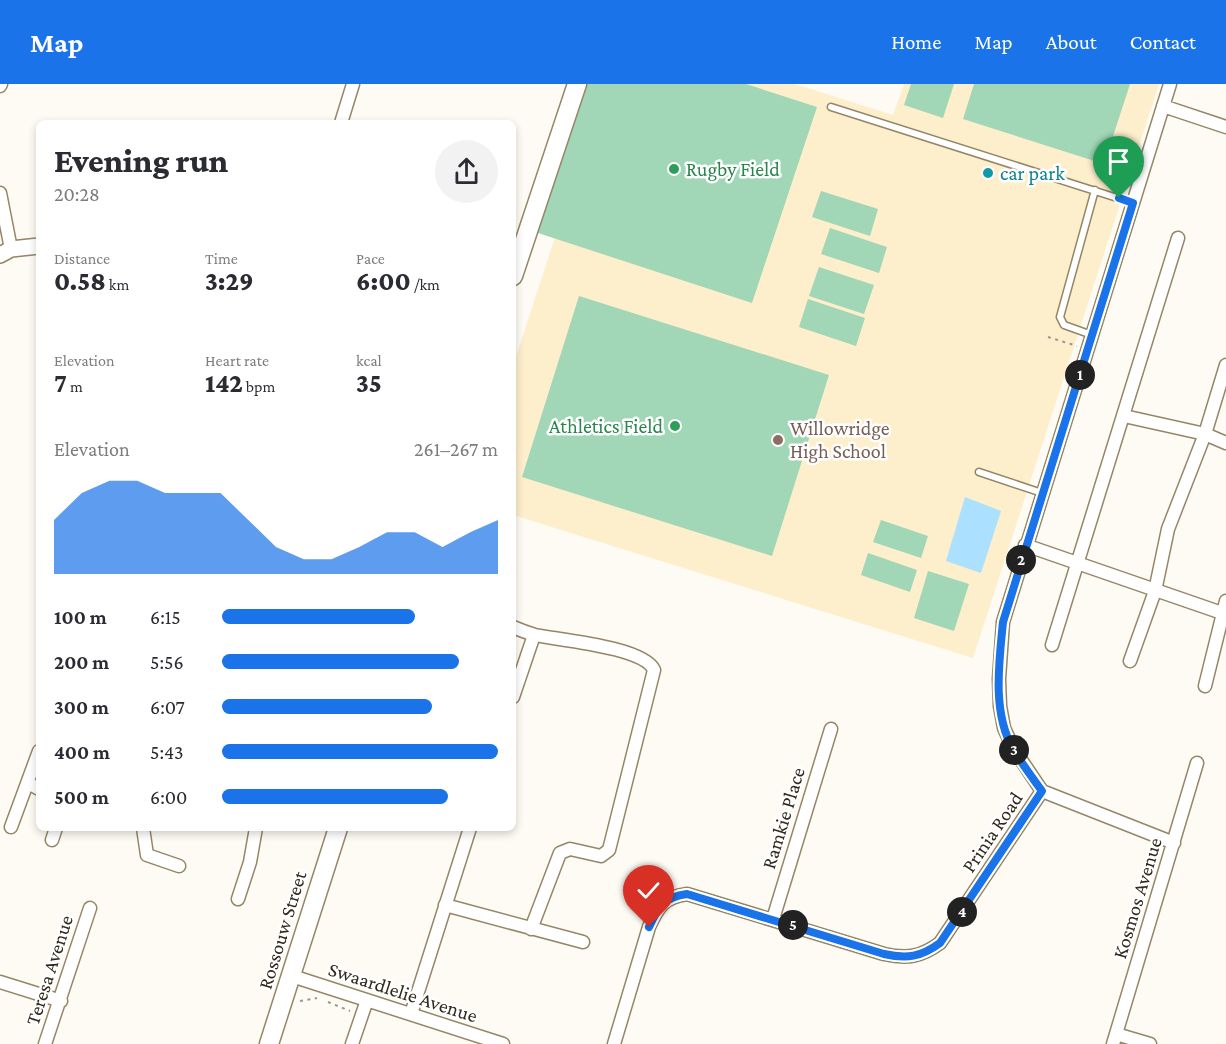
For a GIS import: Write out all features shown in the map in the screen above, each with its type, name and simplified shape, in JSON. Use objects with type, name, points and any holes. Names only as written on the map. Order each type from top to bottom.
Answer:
[{"type":"main road","points":[[516,267],[577,84]]},
{"type":"main road","name":"Rossouw Street","points":[[269,1044],[292,976],[332,831]]},
{"type":"street","points":[[1170,84],[1025,545],[1003,622],[1000,706],[1012,748],[1042,791],[1174,843]]},
{"type":"street","points":[[342,120],[350,85]]},
{"type":"street","points":[[1163,106],[1226,127]]},
{"type":"street","points":[[0,194],[6,252],[36,247]]},
{"type":"street","points":[[1052,645],[1178,238]]},
{"type":"street","points":[[1130,661],[1155,591],[1168,529],[1205,434],[1226,365]]},
{"type":"street","points":[[1124,416],[1205,434],[1226,443]]},
{"type":"street","points":[[1025,545],[1155,591],[1224,607],[1205,686]]},
{"type":"street","points":[[516,628],[534,635],[597,644],[647,661],[654,670],[609,850],[601,856],[570,849],[560,853],[531,929]]},
{"type":"street","points":[[516,688],[534,635]]},
{"type":"street","name":"Ramkie Place","points":[[773,919],[831,729]]},
{"type":"street","name":"Kosmos Avenue","points":[[1115,1039],[1197,763]]},
{"type":"street","points":[[11,827],[33,786],[36,768]]},
{"type":"street","name":"Prinia Road","points":[[614,1044],[649,927],[664,901],[672,896],[687,894],[884,954],[905,958],[925,954],[940,943],[1042,791]]},
{"type":"street","points":[[52,840],[55,831]]},
{"type":"street","points":[[143,831],[147,855],[179,866]]},
{"type":"street","points":[[238,899],[250,862],[255,831]]},
{"type":"street","points":[[411,1014],[469,831]]},
{"type":"street","points":[[445,905],[584,942]]},
{"type":"street","name":"Teresa Avenue","points":[[45,1044],[90,908]]},
{"type":"street","name":"Swaardlelie Avenue","points":[[292,976],[503,1044]]},
{"type":"street","points":[[0,982],[61,1001]]},
{"type":"street","points":[[352,1044],[367,1000]]},
{"type":"street","points":[[1115,1039],[1150,1044]]},
{"type":"lane","points":[[831,107],[1133,203]]},
{"type":"lane","points":[[1092,335],[1064,325],[1060,317],[1095,190]]},
{"type":"lane","points":[[979,472],[1042,493]]},
{"type":"path","points":[[1048,337],[1082,347]]},
{"type":"path","points":[[297,1003],[306,998],[320,998],[362,1016]]},
{"type":"shaded area","name":"Willowridge High School","points":[[605,84],[795,84],[893,115],[904,84],[1159,84],[973,658],[516,516],[516,357]]},
{"type":"green space","name":"Rugby Field","points":[[580,84],[746,84],[817,107],[752,303],[532,231]]},
{"type":"green space","points":[[911,84],[954,84],[943,118],[904,105]]},
{"type":"green space","points":[[974,84],[1130,84],[1104,164],[963,119]]},
{"type":"green space","points":[[821,191],[878,209],[870,236],[812,217]]},
{"type":"green space","points":[[830,228],[887,247],[879,273],[821,254]]},
{"type":"green space","points":[[819,267],[874,285],[864,314],[809,296]]},
{"type":"green space","name":"Athletics Field","points":[[579,296],[829,375],[772,556],[522,477]]},
{"type":"green space","points":[[808,299],[865,318],[856,346],[799,327]]},
{"type":"green space","points":[[881,520],[928,536],[921,558],[873,542]]},
{"type":"green space","points":[[868,553],[917,570],[910,592],[861,575]]},
{"type":"green space","points":[[928,571],[969,584],[954,631],[914,618]]},
{"type":"water","points":[[965,497],[1001,511],[981,573],[946,561]]},
{"type":"place","name":"Rugby Field","points":[[674,169]]},
{"type":"place","name":"car park","points":[[988,173]]},
{"type":"place","name":"Athletics Field","points":[[675,426]]},
{"type":"place","name":"Willowridge High School","points":[[778,440]]},
{"type":"route","points":[[649,927],[657,909],[664,901],[672,896],[687,894],[884,954],[905,958],[925,954],[940,943],[955,923],[1042,791],[1012,748],[1004,728],[999,679],[1003,622],[1025,545],[1133,203],[1119,198]]}]
